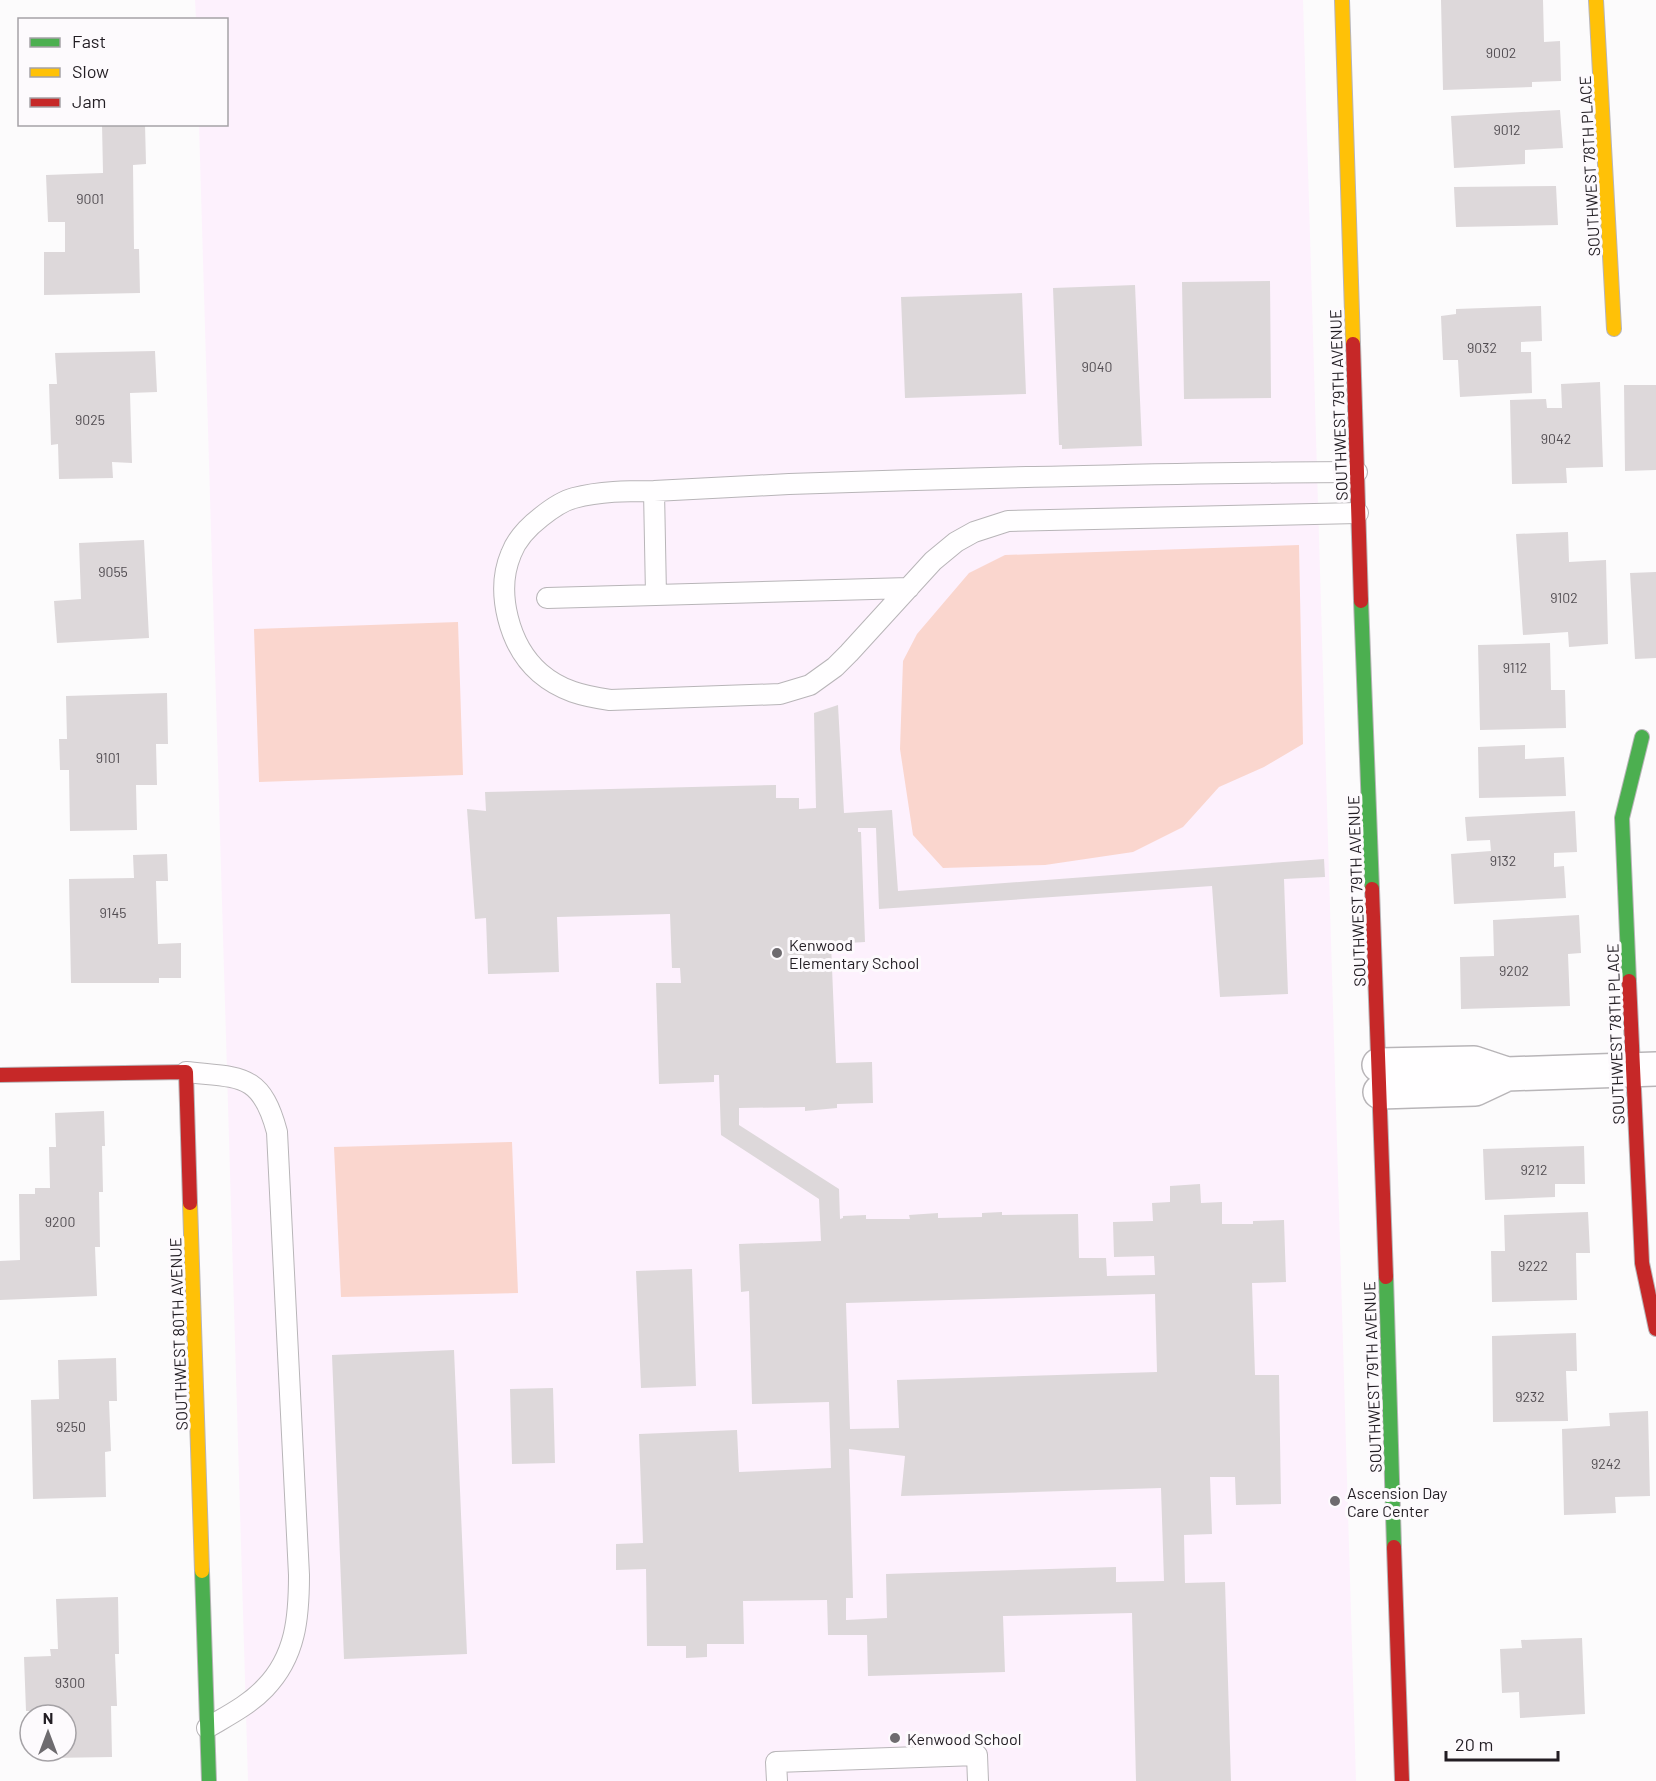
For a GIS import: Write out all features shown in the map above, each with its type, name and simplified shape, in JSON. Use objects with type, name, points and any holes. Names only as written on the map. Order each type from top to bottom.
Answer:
[{"type":"street","name":"SOUTHWEST 79TH AVENUE","points":[[1342,0],[1402,1781]]},
{"type":"street","name":"SOUTHWEST 78TH PLACE","points":[[1596,0],[1614,329]]},
{"type":"street","name":"SOUTHWEST 78TH PLACE","points":[[1642,738],[1622,818],[1644,1069],[1642,1263],[1656,1329]]},
{"type":"street","points":[[1379,1078],[1474,1064],[1508,1074],[1644,1069]]},
{"type":"street","points":[[0,1075],[186,1072]]},
{"type":"street","name":"SOUTHWEST 80TH AVENUE","points":[[186,1072],[209,1781]]},
{"type":"lane","points":[[1357,472],[1222,472],[833,482],[614,491],[571,498],[535,522],[521,535],[511,553],[505,586],[507,616],[518,644],[538,672],[571,692],[609,700],[780,694],[810,685],[835,667],[933,561],[956,542],[974,532],[1008,521],[1358,513]]},
{"type":"lane","points":[[654,490],[656,595]]},
{"type":"lane","points":[[547,598],[909,588]]},
{"type":"lane","points":[[186,1072],[233,1077],[252,1084],[264,1098],[278,1132],[299,1575],[298,1622],[289,1653],[266,1687],[249,1702],[207,1728]]},
{"type":"lane","points":[[777,1781],[776,1762],[977,1755],[978,1781]]},
{"type":"shaded area","name":"Kenwood Elementary School","points":[[195,0],[1303,0],[1356,1781],[248,1781],[199,126],[228,126],[228,18],[196,18]]},
{"type":"shaded area","points":[[1299,545],[1303,744],[1264,767],[1219,787],[1183,827],[1133,852],[1045,865],[943,868],[913,835],[900,749],[903,661],[917,634],[969,573],[1005,555]]},
{"type":"shaded area","points":[[458,622],[463,775],[259,782],[254,629]]},
{"type":"shaded area","points":[[512,1142],[518,1293],[341,1297],[334,1147]]},
{"type":"building","points":[[1441,0],[1543,0],[1544,42],[1560,41],[1561,81],[1532,82],[1532,87],[1443,90]]},
{"type":"building","points":[[1560,110],[1563,148],[1525,150],[1525,164],[1454,168],[1451,116]]},
{"type":"building","points":[[102,126],[145,126],[146,164],[133,165],[134,249],[139,249],[140,293],[44,295],[44,252],[65,252],[65,222],[48,222],[46,175],[103,173]]},
{"type":"building","points":[[1556,186],[1558,225],[1456,227],[1454,187]]},
{"type":"building","points":[[1270,281],[1271,398],[1184,399],[1182,282]]},
{"type":"building","points":[[1135,285],[1142,446],[1062,449],[1062,445],[1059,445],[1053,288]]},
{"type":"building","points":[[1022,293],[1026,394],[905,398],[901,297]]},
{"type":"building","points":[[1541,306],[1542,341],[1521,342],[1521,352],[1531,352],[1532,393],[1460,397],[1458,360],[1443,360],[1441,316],[1456,314],[1456,309]]},
{"type":"building","points":[[155,351],[157,392],[130,393],[132,463],[112,462],[113,478],[59,479],[58,444],[51,445],[49,384],[57,384],[55,353]]},
{"type":"building","points":[[1600,382],[1603,467],[1566,468],[1567,483],[1512,484],[1510,400],[1546,399],[1547,408],[1562,408],[1561,384]]},
{"type":"building","points":[[1624,385],[1656,385],[1656,470],[1625,471]]},
{"type":"building","points":[[1568,532],[1569,562],[1606,560],[1608,644],[1569,647],[1568,632],[1523,635],[1516,534]]},
{"type":"building","points":[[144,540],[149,638],[57,643],[54,601],[81,599],[79,543]]},
{"type":"building","points":[[1656,572],[1656,658],[1635,659],[1630,573]]},
{"type":"building","points":[[1550,643],[1551,690],[1565,690],[1566,728],[1480,730],[1478,645]]},
{"type":"building","points":[[167,693],[168,744],[156,744],[157,785],[136,785],[137,830],[70,831],[69,770],[60,770],[59,739],[67,739],[66,696]]},
{"type":"building","points":[[838,705],[844,813],[892,810],[898,891],[1324,859],[1325,877],[1284,879],[1288,994],[1220,997],[1212,886],[879,909],[876,828],[858,828],[858,832],[861,832],[865,942],[831,944],[836,1063],[872,1062],[873,1103],[837,1104],[837,1108],[805,1111],[805,1107],[739,1108],[739,1125],[839,1189],[840,1219],[843,1216],[866,1215],[866,1219],[910,1219],[909,1215],[938,1213],[938,1218],[982,1217],[982,1213],[1002,1212],[1002,1215],[1078,1214],[1079,1258],[1106,1258],[1107,1276],[1155,1275],[1154,1256],[1114,1257],[1113,1222],[1153,1221],[1152,1203],[1170,1202],[1170,1186],[1200,1184],[1201,1203],[1222,1202],[1222,1224],[1253,1224],[1253,1221],[1284,1220],[1286,1282],[1252,1283],[1255,1375],[1279,1375],[1281,1504],[1236,1505],[1235,1477],[1210,1477],[1212,1534],[1184,1535],[1185,1583],[1225,1582],[1231,1781],[1136,1781],[1132,1613],[1003,1616],[1005,1672],[868,1676],[867,1635],[828,1635],[827,1600],[743,1601],[744,1644],[707,1644],[707,1657],[686,1658],[686,1646],[647,1646],[646,1569],[616,1570],[616,1544],[643,1543],[639,1434],[737,1430],[739,1472],[831,1468],[829,1402],[752,1404],[749,1291],[741,1292],[739,1244],[821,1241],[819,1199],[721,1135],[719,1075],[714,1075],[714,1082],[659,1084],[656,983],[681,983],[680,968],[672,968],[670,914],[557,917],[559,972],[488,974],[486,918],[475,919],[467,809],[486,811],[485,792],[776,785],[776,798],[799,798],[799,809],[816,808],[814,713]],"holes":[[[1155,1294],[1157,1372],[897,1380],[899,1428],[850,1429],[846,1303]],[[849,1449],[905,1456],[901,1496],[1161,1488],[1164,1581],[1116,1582],[1116,1567],[886,1574],[887,1618],[846,1620],[846,1598],[853,1598]]]},
{"type":"building","points":[[1525,745],[1525,759],[1564,757],[1566,796],[1479,798],[1478,747]]},
{"type":"building","points":[[1575,811],[1577,852],[1554,853],[1554,867],[1564,866],[1566,898],[1454,904],[1451,854],[1491,851],[1490,840],[1467,841],[1465,817]]},
{"type":"building","points":[[167,854],[168,881],[156,881],[158,944],[181,943],[181,978],[159,978],[159,983],[71,983],[69,879],[134,878],[133,855]]},
{"type":"building","points":[[1579,915],[1581,953],[1568,954],[1570,1006],[1461,1009],[1460,957],[1494,956],[1493,920]]},
{"type":"building","points":[[104,1111],[103,1192],[99,1192],[100,1247],[95,1247],[97,1296],[0,1300],[0,1261],[20,1260],[19,1194],[35,1194],[35,1188],[50,1188],[49,1147],[56,1147],[55,1113]]},
{"type":"building","points":[[1584,1146],[1585,1184],[1555,1184],[1555,1197],[1485,1200],[1483,1149]]},
{"type":"building","points":[[1588,1212],[1590,1253],[1576,1253],[1577,1300],[1492,1302],[1491,1251],[1505,1251],[1504,1215]]},
{"type":"building","points":[[692,1269],[696,1386],[641,1388],[636,1271]]},
{"type":"building","points":[[1576,1333],[1577,1371],[1566,1371],[1568,1421],[1493,1422],[1492,1336]]},
{"type":"building","points":[[454,1350],[467,1654],[344,1659],[332,1355]]},
{"type":"building","points":[[116,1358],[117,1401],[109,1401],[111,1451],[105,1452],[106,1497],[33,1499],[31,1400],[59,1399],[58,1360]]},
{"type":"building","points":[[553,1388],[555,1463],[512,1464],[510,1389]]},
{"type":"building","points":[[1648,1411],[1650,1496],[1615,1497],[1616,1513],[1564,1515],[1562,1429],[1610,1426],[1609,1413]]},
{"type":"building","points":[[118,1597],[119,1654],[115,1654],[117,1706],[111,1706],[112,1757],[78,1758],[78,1703],[26,1703],[24,1657],[51,1656],[50,1649],[58,1649],[56,1599]]},
{"type":"building","points":[[1582,1638],[1585,1714],[1520,1718],[1519,1692],[1502,1693],[1500,1649],[1522,1648],[1521,1640]]},
{"type":"traffic: fast","points":[[1361,601],[1372,889]]},
{"type":"traffic: fast","points":[[1629,981],[1622,818],[1642,737]]},
{"type":"traffic: fast","points":[[1386,1277],[1394,1547]]},
{"type":"traffic: fast","points":[[202,1571],[209,1781]]},
{"type":"traffic: slow","points":[[1342,0],[1353,344]]},
{"type":"traffic: slow","points":[[1596,0],[1614,329]]},
{"type":"traffic: slow","points":[[190,1203],[202,1571]]},
{"type":"traffic: jam","points":[[1353,344],[1361,601]]},
{"type":"traffic: jam","points":[[1372,889],[1386,1277]]},
{"type":"traffic: jam","points":[[1629,981],[1642,1263],[1656,1329]]},
{"type":"traffic: jam","points":[[0,1075],[186,1072],[190,1203]]},
{"type":"traffic: jam","points":[[1394,1547],[1402,1781]]},
{"type":"place","name":"Kenwood Elementary School","points":[[777,953]]},
{"type":"place","name":"Ascension Day Care Center","points":[[1335,1501]]},
{"type":"place","name":"Kenwood School","points":[[895,1738]]}]
